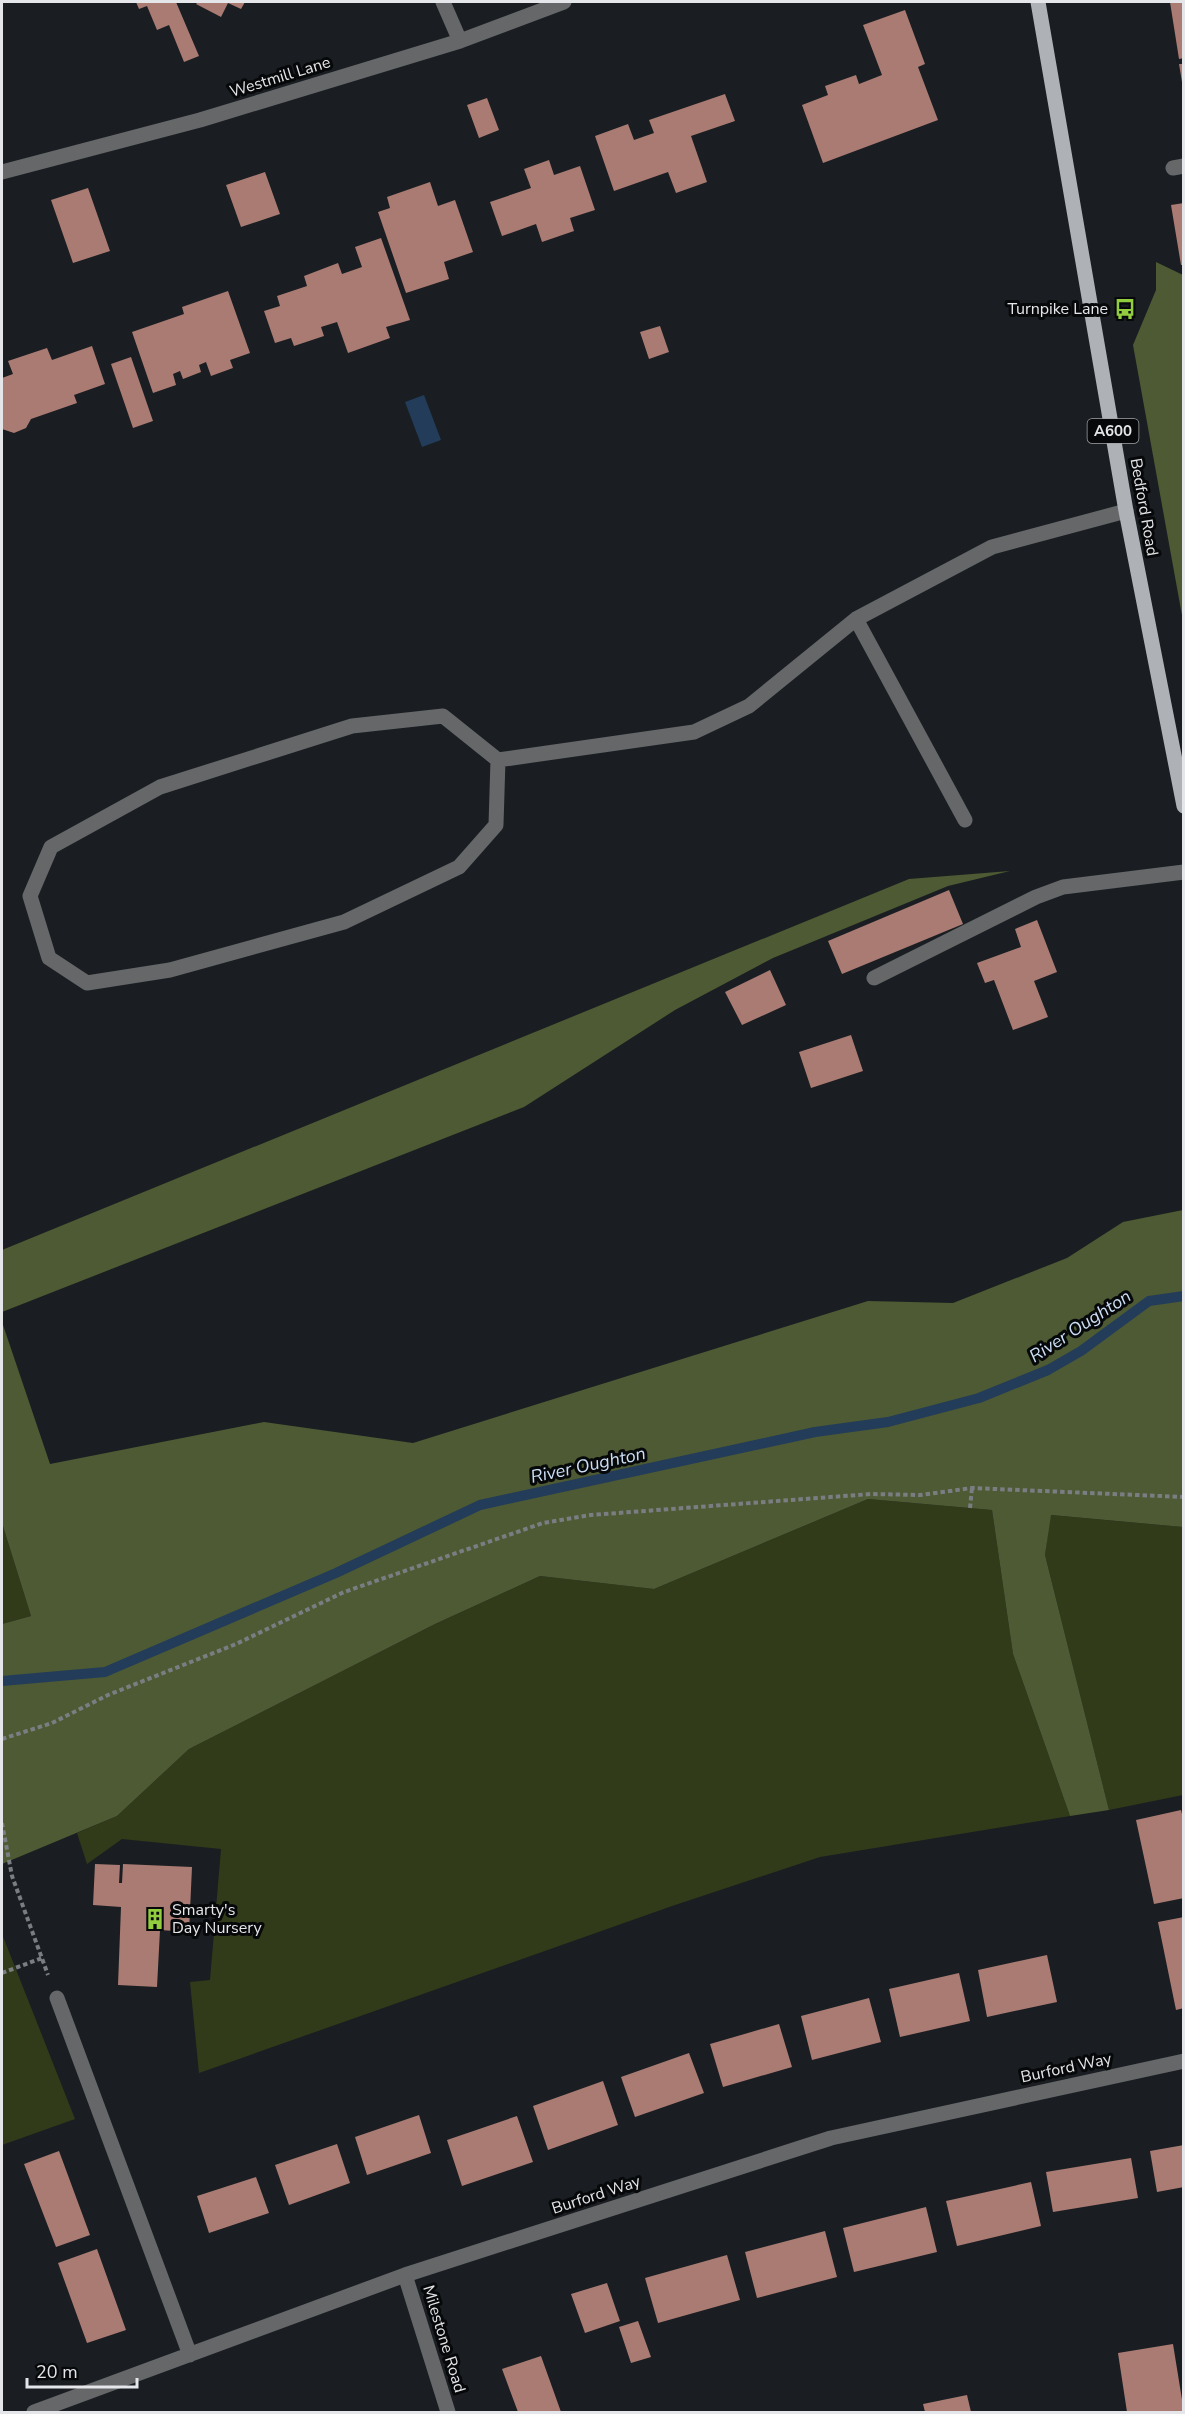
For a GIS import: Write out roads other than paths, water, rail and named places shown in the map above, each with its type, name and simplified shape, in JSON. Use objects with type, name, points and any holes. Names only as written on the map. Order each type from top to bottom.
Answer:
[{"type":"main road","name":"Bedford Road","points":[[1038,2],[1126,511],[1184,806]]},
{"type":"street","points":[[442,2],[460,41]]},
{"type":"street","name":"Westmill Lane","points":[[2,172],[200,120],[460,41],[564,2]]},
{"type":"street","points":[[498,760],[496,825],[459,867],[344,922],[170,970],[87,983],[49,958],[30,896],[51,847],[160,787],[352,726],[443,716],[498,760],[694,732],[749,706],[856,619],[992,547],[1126,511]]},
{"type":"street","points":[[856,619],[965,820]]},
{"type":"street","points":[[874,978],[1036,897],[1063,887],[1184,872]]},
{"type":"street","points":[[57,1998],[190,2355]]},
{"type":"street","name":"Burford Way","points":[[34,2412],[405,2276],[831,2138],[1184,2061]]},
{"type":"street","name":"Milestone Road","points":[[405,2276],[448,2412]]},
{"type":"water","points":[[424,395],[441,440],[422,447],[405,402]]},
{"type":"waterway","name":"River Oughton","points":[[2,1681],[105,1672],[336,1573],[480,1505],[815,1432],[888,1422],[979,1398],[1048,1370],[1081,1351],[1149,1301],[1184,1296]]},
{"type":"place","name":"Turnpike Lane","points":[[1125,309]]},
{"type":"place","name":"Smarty's Day Nursery","points":[[155,1919]]}]
